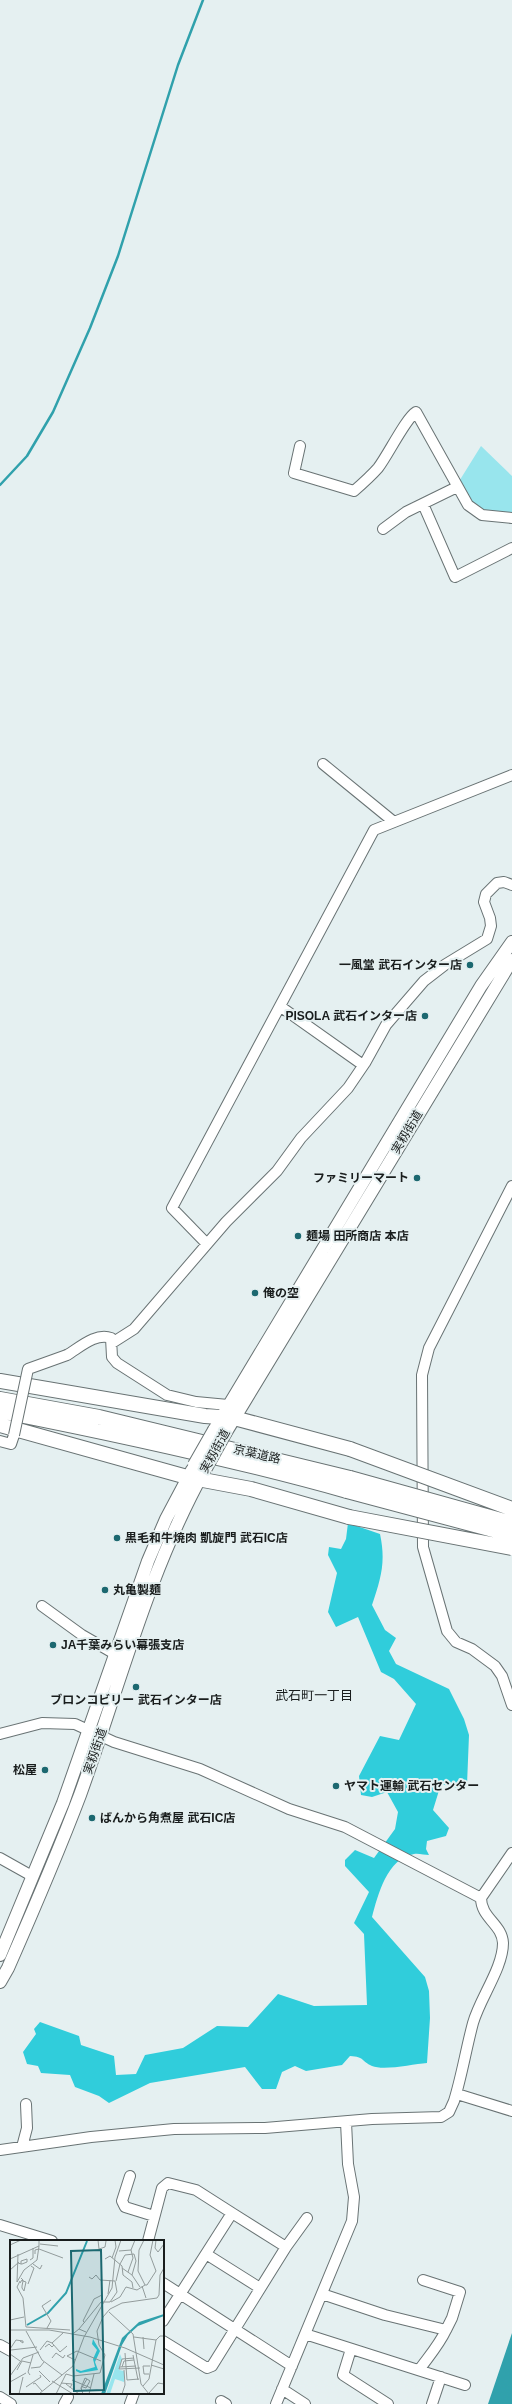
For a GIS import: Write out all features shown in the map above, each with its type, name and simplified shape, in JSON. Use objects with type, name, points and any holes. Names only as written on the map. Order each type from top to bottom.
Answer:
[{"type":"highway","points":[[0,1381],[228,1414],[350,1449],[512,1509]]},
{"type":"highway","name":"京葉道路","points":[[0,1399],[100,1417],[348,1484],[512,1523]]},
{"type":"highway","name":"京葉道路","points":[[0,1411],[94,1430],[294,1476],[348,1484],[512,1536]]},
{"type":"highway","points":[[0,1425],[197,1472],[349,1517],[512,1548]]},
{"type":"main road","name":"実籾街道","points":[[0,1982],[8,1968],[80,1795],[115,1654],[148,1561],[166,1519],[197,1472],[228,1414],[481,986],[512,942]]},
{"type":"main road","name":"実籾街道","points":[[228,1414],[512,960]]},
{"type":"main road","name":"実籾街道","points":[[0,1955],[63,1803],[95,1733],[197,1472]]},
{"type":"street","points":[[300,446],[294,473],[354,491],[377,469],[396,442],[410,416],[416,412],[468,505],[482,514],[512,518]]},
{"type":"street","points":[[383,529],[406,512],[457,487]]},
{"type":"street","points":[[423,504],[455,577],[512,548]]},
{"type":"street","points":[[323,764],[394,822]]},
{"type":"street","points":[[207,1244],[172,1208],[281,1007],[374,830],[512,775]]},
{"type":"street","points":[[112,1343],[134,1329],[226,1222],[277,1171],[301,1138],[348,1088],[364,1065],[386,1025],[424,981],[446,964],[487,939],[491,926],[490,918],[484,903],[486,894],[491,887],[499,883],[512,885]]},
{"type":"street","points":[[281,1007],[364,1065]]},
{"type":"street","points":[[512,1186],[429,1348],[422,1375],[421,1403],[423,1547],[442,1616],[447,1631],[456,1642],[472,1649],[495,1666],[502,1676],[512,1704]]},
{"type":"street","points":[[0,1441],[11,1444],[28,1369],[67,1355],[101,1337],[111,1338],[112,1357],[117,1363],[158,1391],[228,1414]]},
{"type":"street","points":[[42,1606],[82,1635],[115,1654]]},
{"type":"street","points":[[0,1734],[42,1723],[58,1722],[75,1724],[95,1733],[200,1769],[289,1809],[345,1827],[481,1898]]},
{"type":"street","points":[[0,2150],[91,2137],[174,2129],[265,2128],[346,2122],[441,2118],[449,2112],[457,2094],[473,2024],[498,1963],[503,1944],[501,1932],[481,1907],[481,1898],[512,1853]]},
{"type":"street","points":[[0,1858],[32,1876]]},
{"type":"street","points":[[457,2094],[512,2111]]},
{"type":"street","points":[[22,2147],[27,2130],[26,2104]]},
{"type":"street","points":[[276,2404],[352,2221],[354,2209],[346,2122]]},
{"type":"street","points":[[125,2180],[122,2201],[125,2207],[154,2216]]},
{"type":"street","points":[[148,2240],[162,2188],[168,2183],[196,2190],[286,2247]]},
{"type":"street","points":[[164,2320],[232,2213]]},
{"type":"street","points":[[164,2342],[207,2368],[212,2366],[302,2221]]},
{"type":"street","points":[[0,2225],[49,2240]]},
{"type":"street","points":[[206,2254],[260,2288]]},
{"type":"street","points":[[420,2370],[433,2349],[439,2345],[452,2318],[460,2292],[423,2280]]},
{"type":"street","points":[[164,2284],[292,2366]]},
{"type":"street","points":[[322,2294],[385,2314],[446,2330]]},
{"type":"street","points":[[305,2334],[465,2385]]},
{"type":"street","points":[[0,2345],[10,2350]]},
{"type":"street","points":[[351,2349],[343,2375],[388,2404]]},
{"type":"street","points":[[432,2404],[441,2377]]},
{"type":"street","points":[[282,2389],[306,2404]]},
{"type":"street","points":[[130,2404],[134,2394]]},
{"type":"street","points":[[0,2397],[11,2404]]},
{"type":"shaded area","points":[[481,446],[512,476],[512,513],[479,508],[469,500],[458,483]]},
{"type":"shaded area","points":[[348,1523],[380,1534],[383,1553],[382,1570],[372,1605],[385,1630],[396,1638],[389,1651],[396,1664],[449,1689],[464,1719],[469,1735],[467,1785],[462,1789],[441,1784],[433,1810],[449,1828],[446,1836],[427,1841],[426,1849],[429,1855],[414,1854],[397,1862],[385,1879],[377,1898],[372,1917],[425,1977],[429,1991],[430,2018],[427,2063],[384,2068],[372,2066],[361,2058],[350,2056],[342,2065],[306,2071],[295,2066],[282,2072],[276,2089],[262,2089],[245,2067],[150,2083],[109,2103],[99,2096],[75,2087],[70,2075],[41,2073],[38,2066],[27,2064],[23,2052],[36,2034],[34,2029],[40,2022],[79,2036],[81,2045],[114,2056],[116,2075],[136,2074],[145,2055],[183,2048],[217,2026],[248,2027],[278,1994],[314,2006],[367,2005],[364,1934],[354,1923],[369,1892],[345,1866],[345,1860],[355,1850],[374,1858],[395,1829],[398,1812],[387,1792],[372,1797],[361,1795],[359,1776],[380,1736],[399,1740],[416,1704],[394,1679],[381,1672],[358,1617],[336,1627],[328,1612],[337,1573],[328,1555],[329,1547],[341,1549],[346,1539]]},
{"type":"shaded area","points":[[512,2333],[512,2404],[488,2404]]},
{"type":"waterway","points":[[0,485],[27,456],[53,412],[90,328],[118,256],[178,65],[203,0]]},
{"type":"place","name":"一風堂 武石インター店","points":[[470,965]]},
{"type":"place","name":"PISOLA 武石インター店","points":[[425,1016]]},
{"type":"place","name":"ファミリーマート","points":[[417,1178]]},
{"type":"place","name":"麺場 田所商店 本店","points":[[298,1236]]},
{"type":"place","name":"俺の空","points":[[255,1293]]},
{"type":"place","name":"黒毛和牛焼肉 凱旋門 武石IC店","points":[[117,1538]]},
{"type":"place","name":"丸亀製麺","points":[[105,1590]]},
{"type":"place","name":"JA千葉みらい幕張支店","points":[[53,1645]]},
{"type":"place","name":"ブロンコビリー 武石インター店","points":[[136,1687]]},
{"type":"place","name":"松屋","points":[[45,1770]]},
{"type":"place","name":"ヤマト運輸 武石センター","points":[[336,1786]]},
{"type":"place","name":"ばんから角煮屋 武石IC店","points":[[92,1818]]},
{"type":"district","name":"武石町一丁目","points":[[314,1695]]}]
